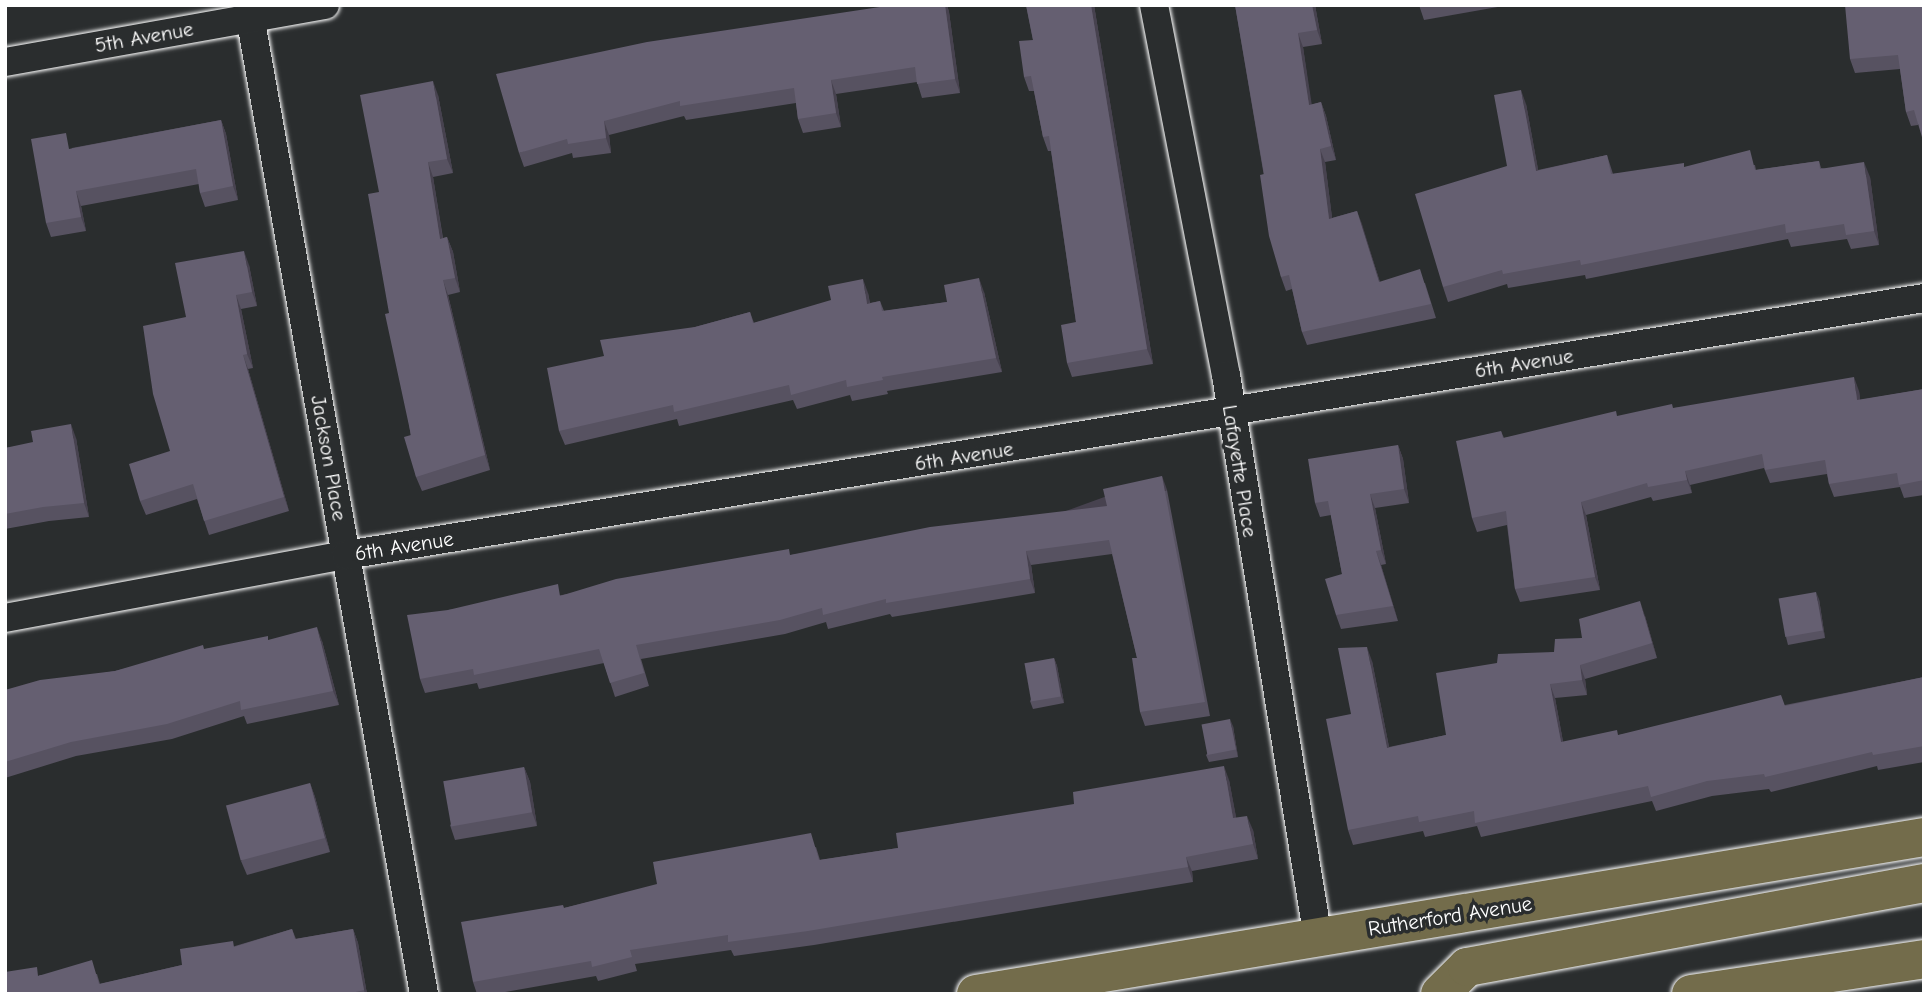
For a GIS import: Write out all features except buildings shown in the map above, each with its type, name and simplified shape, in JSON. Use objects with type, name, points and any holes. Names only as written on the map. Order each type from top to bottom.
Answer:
[{"type":"main road","name":"Rutherford Avenue","points":[[976,994],[1924,837]]},
{"type":"main road","points":[[1440,994],[1467,967],[1924,883]]},
{"type":"main road","points":[[1690,994],[1924,959]]},
{"type":"street","name":"5th Avenue","points":[[5,62],[249,11],[325,5]]},
{"type":"street","name":"Lafayette Place","points":[[1154,5],[1231,412],[1318,938]]},
{"type":"street","name":"Jackson Place","points":[[249,11],[424,994]]},
{"type":"street","name":"6th Avenue","points":[[5,618],[346,555],[1924,298]]}]
